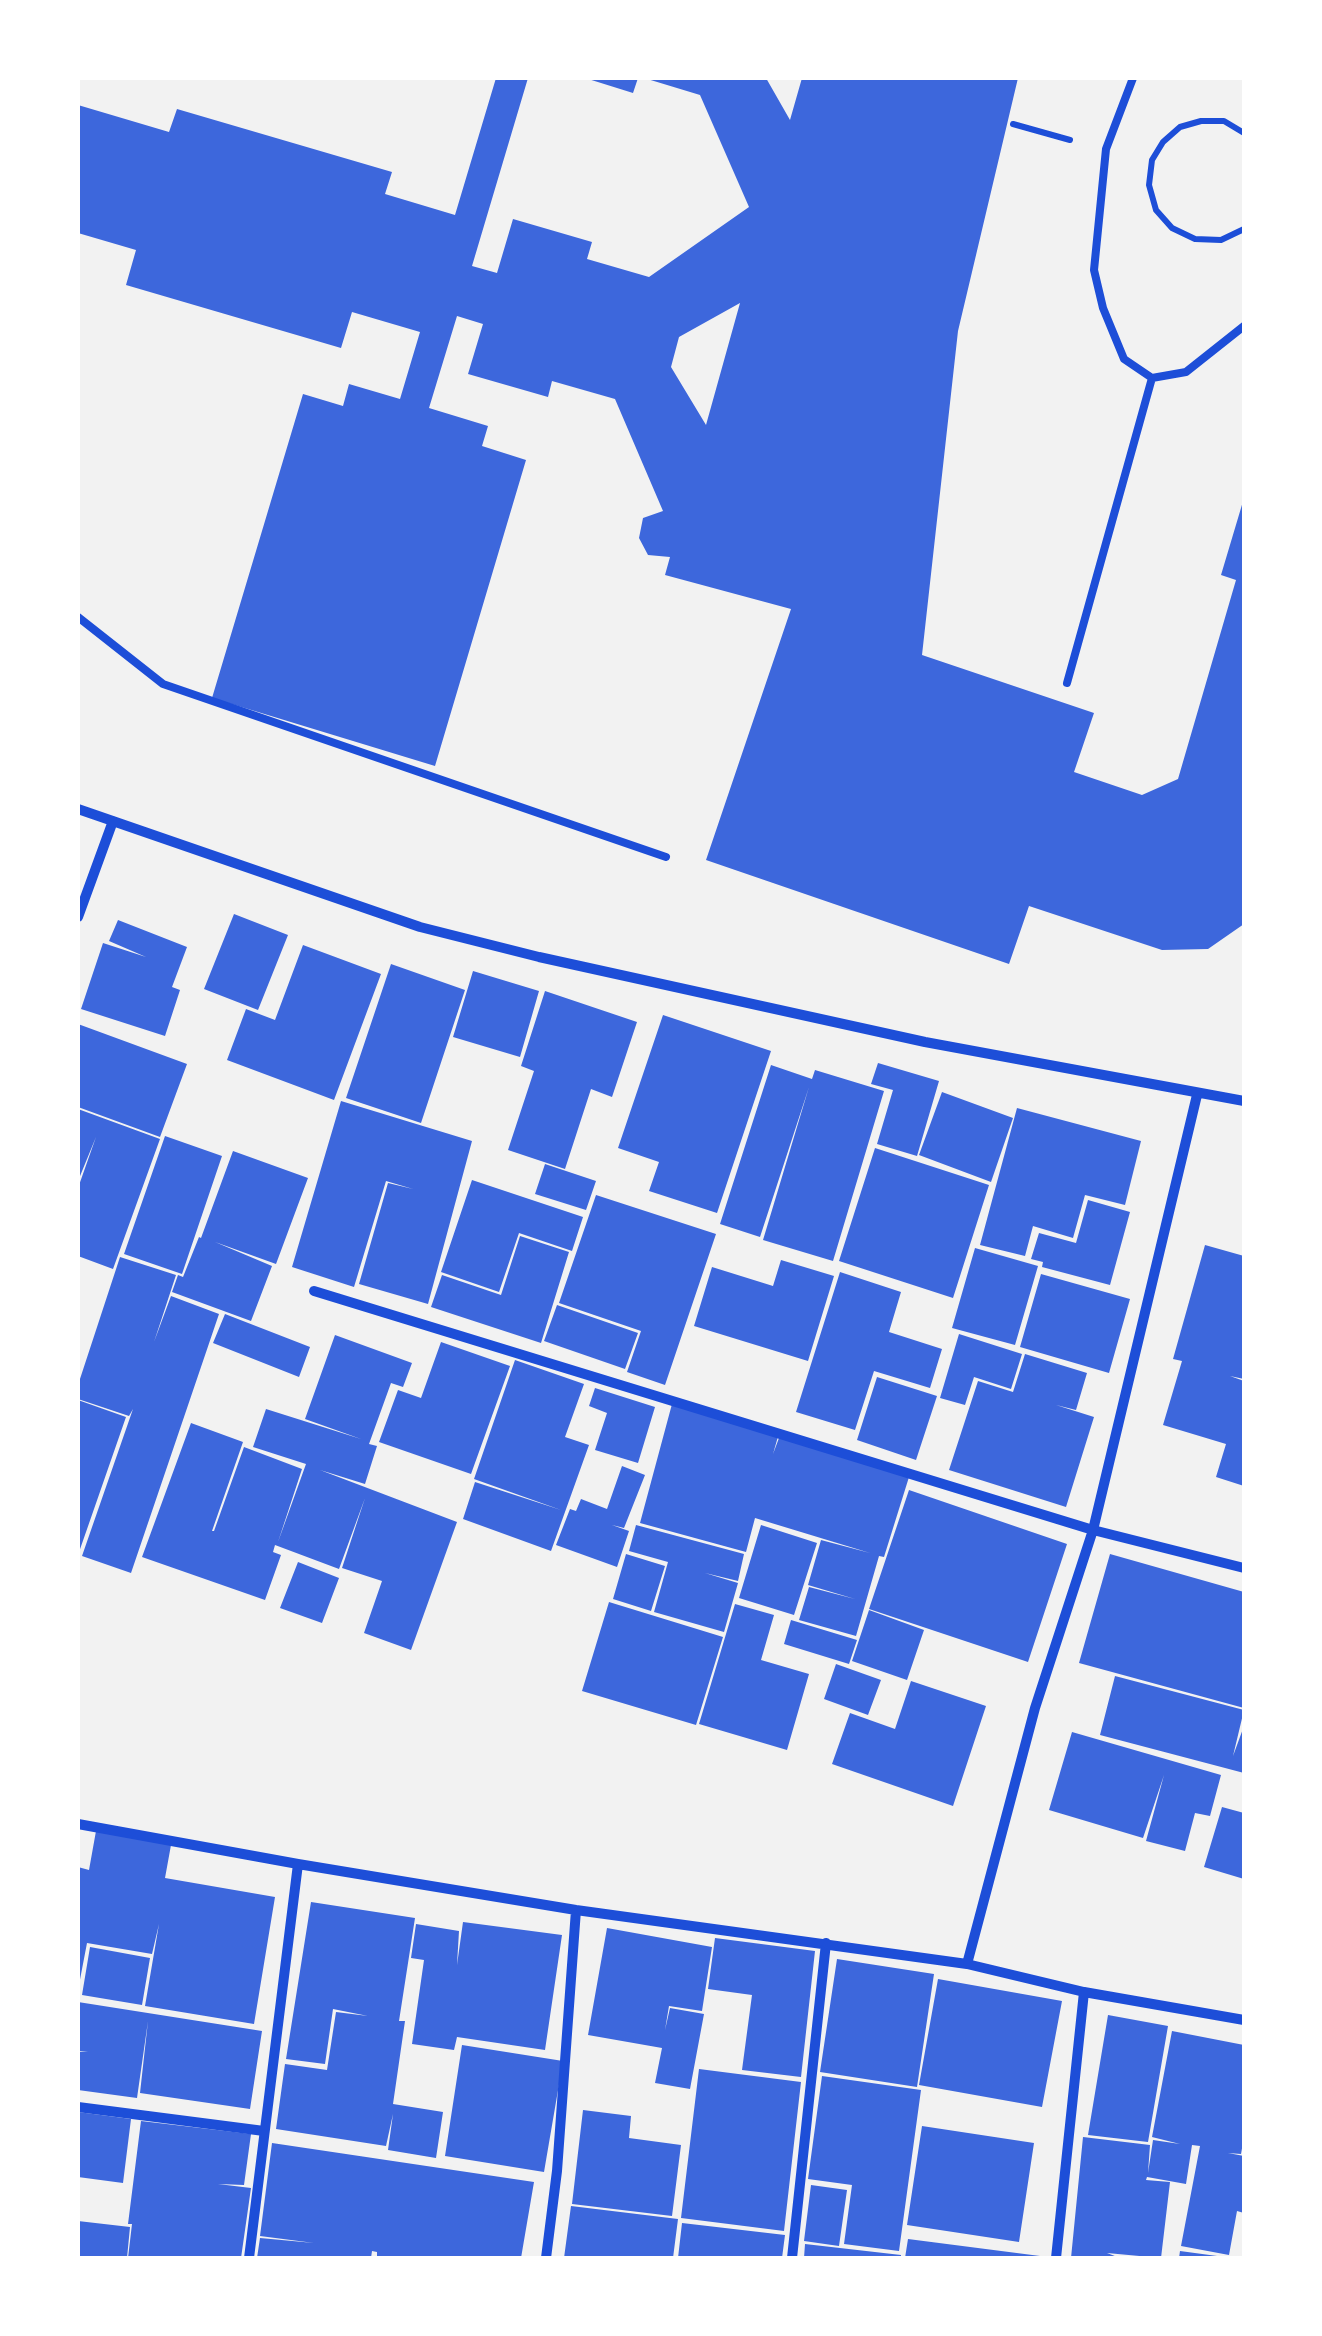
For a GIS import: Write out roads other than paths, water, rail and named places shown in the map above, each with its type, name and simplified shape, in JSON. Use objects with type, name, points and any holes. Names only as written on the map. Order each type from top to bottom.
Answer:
[{"type":"street","points":[[78,808],[420,927],[538,958],[906,1038],[1244,1102]]},
{"type":"street","points":[[78,917],[113,822]]},
{"type":"street","points":[[967,1964],[1035,1708],[1093,1530],[1197,1095]]},
{"type":"street","points":[[314,1290],[1093,1530],[1244,1568]]},
{"type":"street","points":[[78,1824],[576,1910],[967,1964],[1084,1992],[1244,2020]]},
{"type":"street","points":[[249,2258],[298,1864]]},
{"type":"street","points":[[546,2258],[576,1910]]},
{"type":"street","points":[[792,2258],[826,1943]]},
{"type":"street","points":[[1056,2258],[1084,1992]]},
{"type":"street","points":[[78,2107],[264,2131]]},
{"type":"lane","points":[[1133,78],[1106,150],[1094,270],[1102,308],[1124,359],[1152,378],[1186,372],[1244,326]]},
{"type":"lane","points":[[1067,683],[1152,378]]},
{"type":"lane","points":[[78,617],[164,684],[666,857]]}]
